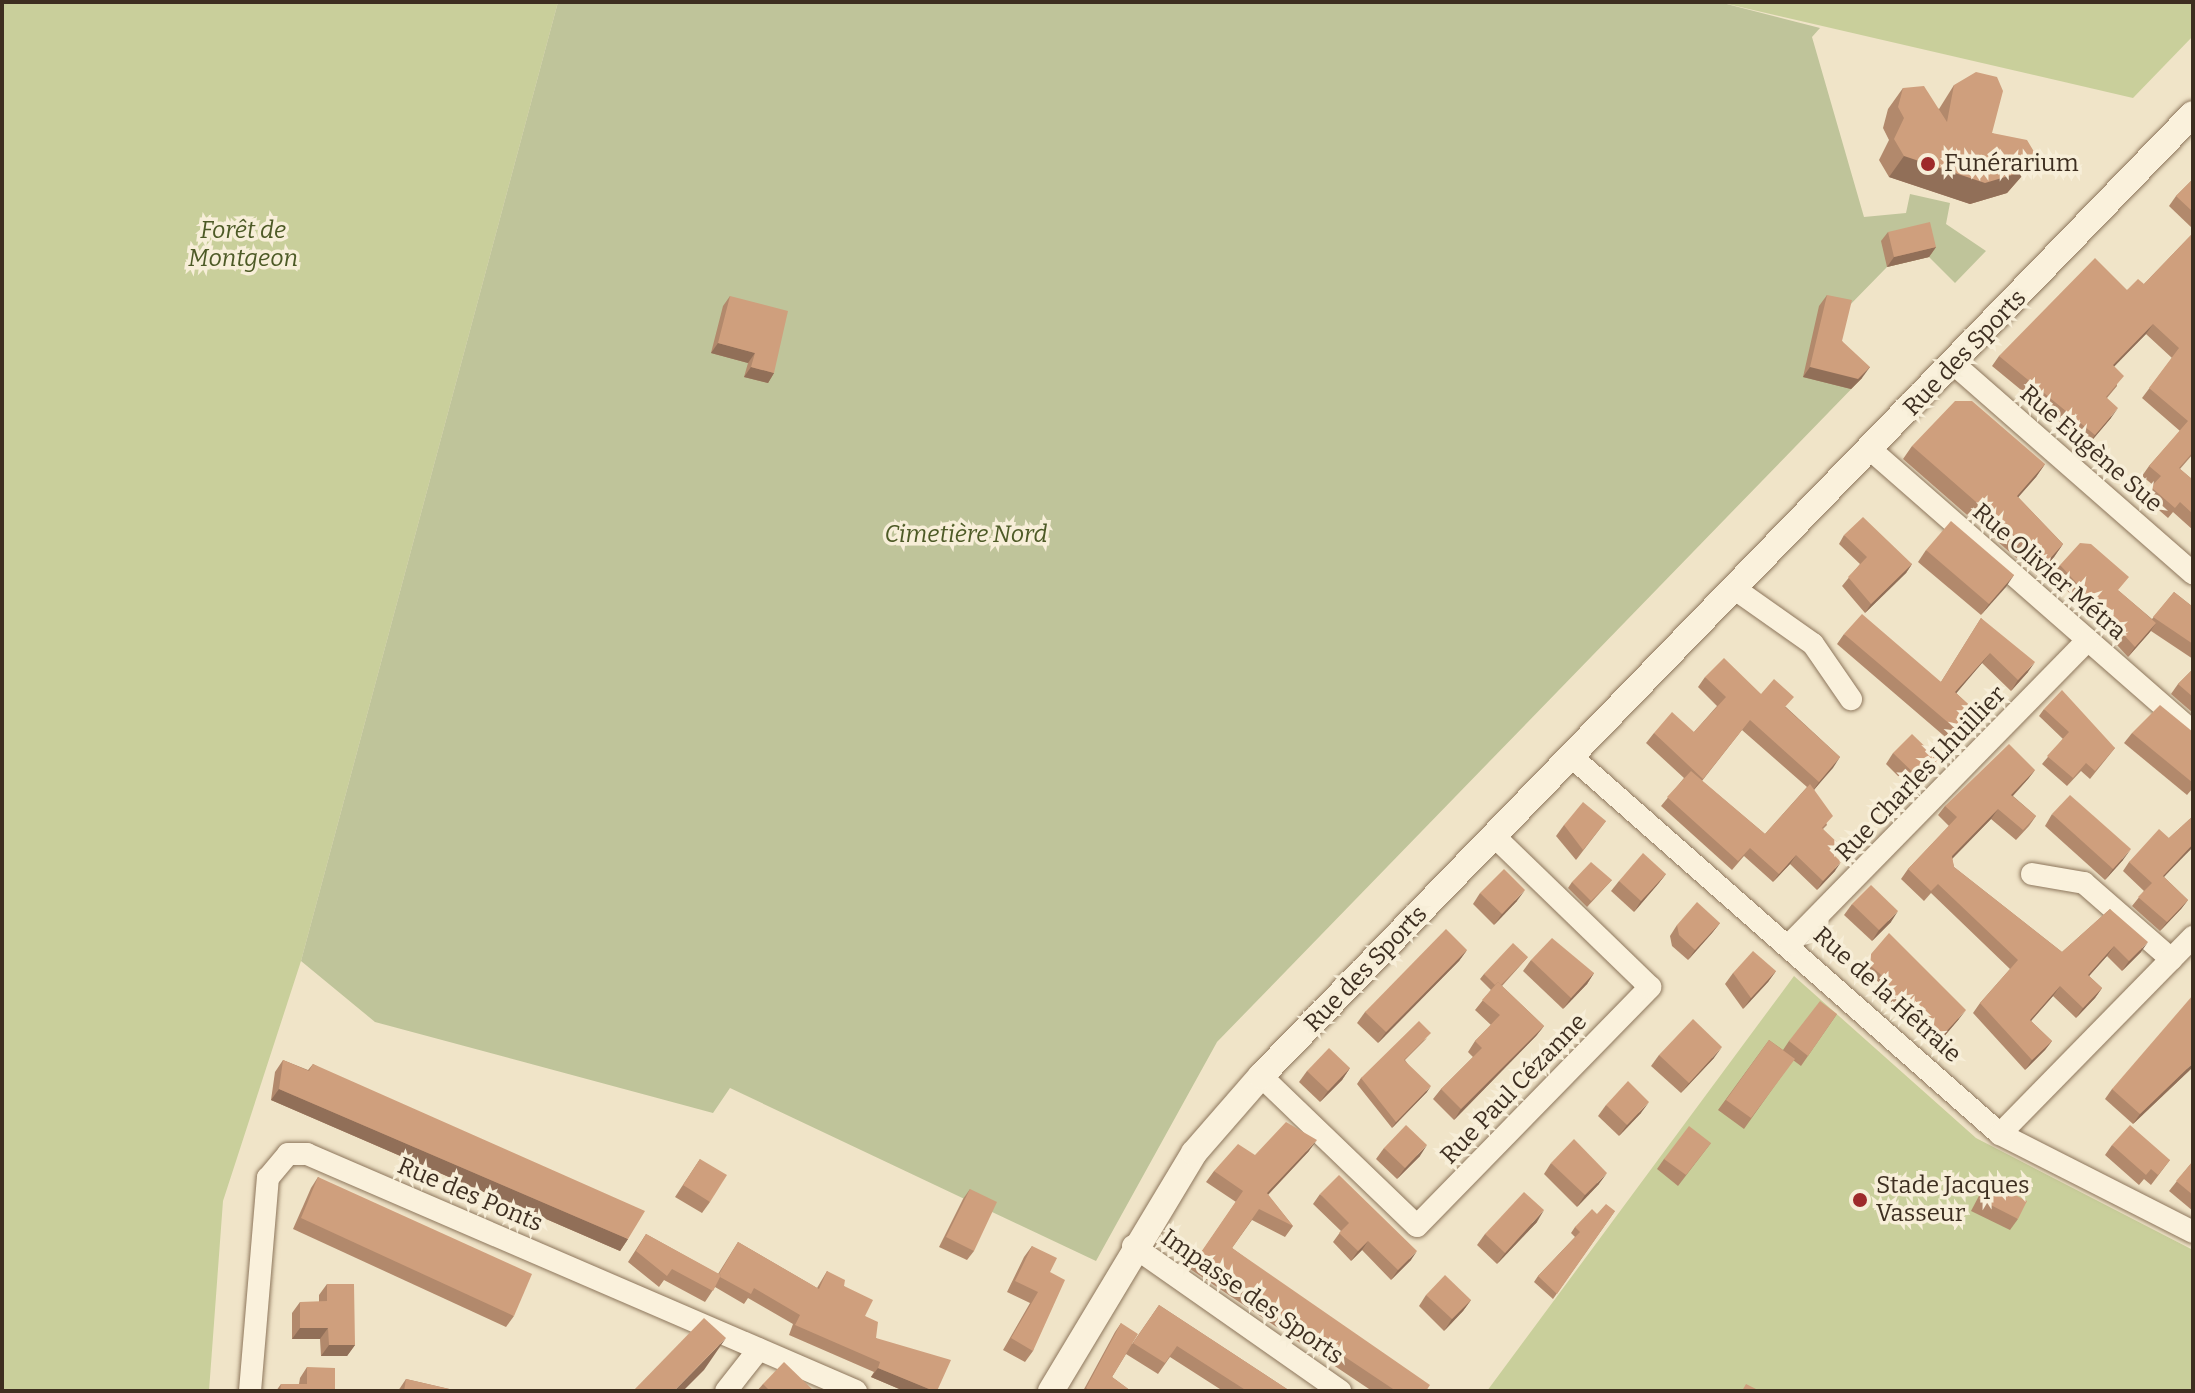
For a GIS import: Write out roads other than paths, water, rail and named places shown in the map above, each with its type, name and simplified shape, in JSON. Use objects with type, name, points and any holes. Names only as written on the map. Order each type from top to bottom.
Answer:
[{"type":"street","name":"Rue des Sports","points":[[1051,1391],[1133,1246],[1194,1153],[1261,1076],[1955,365],[2193,114]]},
{"type":"street","name":"Rue Eugène Sue","points":[[1955,365],[2193,573]]},
{"type":"street","name":"Rue Olivier Métra","points":[[1871,450],[2193,732]]},
{"type":"street","points":[[1735,589],[1813,644],[1851,699]]},
{"type":"street","name":"Rue Charles Lhuillier","points":[[1791,943],[2088,640]]},
{"type":"street","name":"Rue de la Hêtraie","points":[[1572,757],[1791,943],[2000,1134],[2193,1232]]},
{"type":"street","name":"Rue Paul Cézanne","points":[[1261,1076],[1417,1226],[1428,1215],[1650,987],[1495,837]]},
{"type":"street","points":[[2000,1134],[2186,948],[2084,883],[2032,874]]},
{"type":"street","name":"Rue des Ponts","points":[[250,1391],[262,1209],[268,1178],[288,1154],[307,1154],[856,1391]]},
{"type":"street","name":"Impasse des Sports","points":[[1133,1246],[1340,1391]]},
{"type":"street","points":[[726,1391],[759,1349]]},
{"type":"place","name":"Funérarium","points":[[1928,164]]},
{"type":"place","name":"Stade Jacques Vasseur","points":[[1860,1200]]},
{"type":"park label","name":"Forêt de Montgeon","points":[[243,245]]},
{"type":"park label","name":"Cimetière Nord","points":[[966,535]]}]
